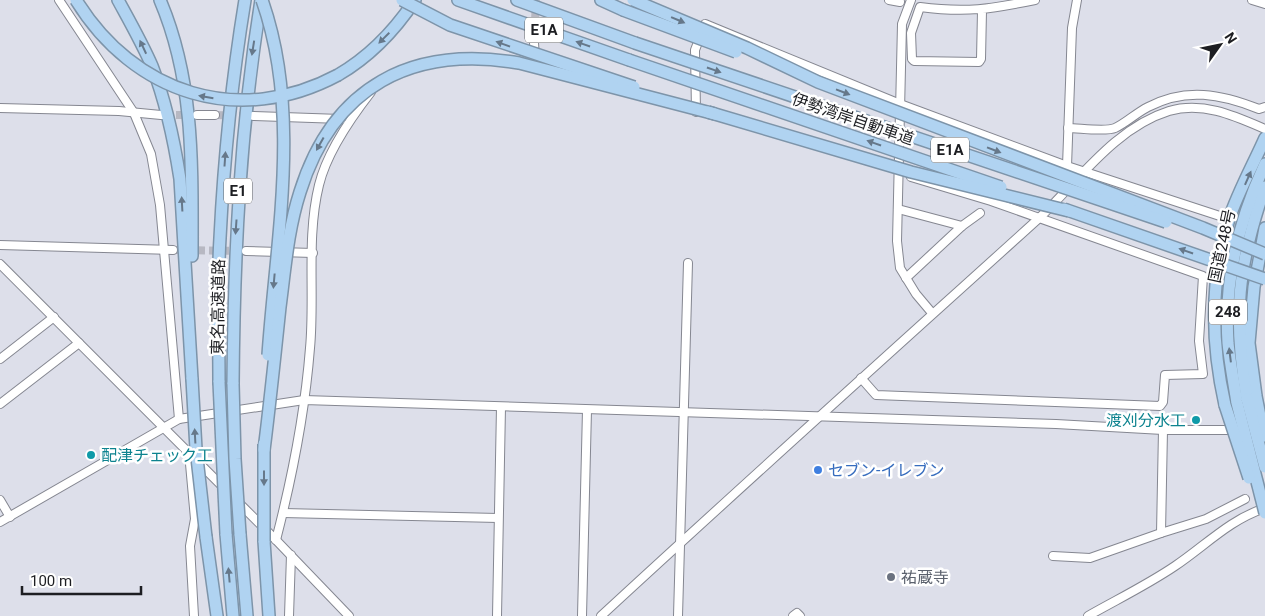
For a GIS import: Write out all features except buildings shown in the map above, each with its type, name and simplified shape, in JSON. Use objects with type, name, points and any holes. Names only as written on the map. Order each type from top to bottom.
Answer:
[{"type":"highway","points":[[76,0],[100,33],[122,55],[145,73],[172,88],[198,96],[223,100],[272,98],[298,92],[338,75],[368,53],[389,33],[415,0]]},
{"type":"highway","points":[[118,0],[152,66],[161,91],[175,147],[180,178],[196,449],[217,616]]},
{"type":"highway","points":[[160,0],[172,31],[182,66],[190,125],[192,160],[191,357]]},
{"type":"highway","name":"東名高速道路","points":[[233,616],[226,534],[219,382],[220,240],[226,146],[235,59],[245,0]]},
{"type":"highway","points":[[261,0],[281,83],[284,163],[265,386],[264,541],[269,616]]},
{"type":"highway","name":"東名高速道路","points":[[247,616],[235,459],[233,384],[235,242],[242,147],[261,0]]},
{"type":"highway","points":[[402,0],[459,28],[715,114]]},
{"type":"highway","name":"伊勢湾岸自動車道","points":[[458,0],[1265,279]]},
{"type":"highway","name":"伊勢湾岸自動車道","points":[[517,0],[635,43],[1265,255]]},
{"type":"highway","points":[[601,0],[1203,228],[1265,255]]},
{"type":"highway","points":[[633,0],[747,48],[818,82]]},
{"type":"highway","points":[[264,450],[288,248],[299,194],[312,161],[332,124],[349,105],[369,89],[407,68],[426,62],[458,58],[490,58],[519,63],[715,114],[912,172],[1069,211]]},
{"type":"highway","name":"248","points":[[1265,138],[1230,219],[1214,294],[1213,333],[1219,380],[1241,401],[1265,442]]},
{"type":"highway","name":"国道248号","points":[[1265,164],[1230,281],[1228,308],[1228,342],[1265,513]]},
{"type":"highway","name":"国道248号","points":[[1247,224],[1265,187]]},
{"type":"highway","name":"248","points":[[1241,401],[1254,287],[1265,228]]},
{"type":"highway","name":"国道248号","points":[[1241,401],[1264,460]]},
{"type":"street","points":[[59,0],[134,113],[146,139],[155,170],[160,205],[179,418]]},
{"type":"street","points":[[890,0],[900,2]]},
{"type":"street","points":[[911,0],[902,24],[897,241],[900,268],[932,313]]},
{"type":"street","points":[[982,10],[981,60],[979,62],[914,61],[912,59],[911,33],[920,7],[947,11],[982,10],[1035,0]]},
{"type":"street","points":[[1067,166],[1072,28],[1077,0]]},
{"type":"street","points":[[1252,0],[1265,4]]},
{"type":"street","points":[[696,114],[695,50],[705,24],[900,104],[1084,173],[1230,219]]},
{"type":"street","points":[[534,43],[535,64]]},
{"type":"street","points":[[276,540],[283,513],[304,400],[312,327],[315,210],[319,185],[328,159],[379,81],[405,65],[429,58],[468,55],[535,64],[696,114],[991,201],[1203,276],[1199,341],[1203,374],[1165,375],[1163,402],[1160,406],[876,396],[861,378]]},
{"type":"street","points":[[1068,128],[1114,129],[1150,106],[1186,94],[1208,93],[1232,98],[1259,109],[1265,107]]},
{"type":"street","points":[[0,108],[161,115]]},
{"type":"street","points":[[601,616],[932,313],[1038,219],[1108,149],[1135,128],[1169,111],[1204,108],[1227,114],[1265,129]]},
{"type":"street","points":[[197,115],[215,115]]},
{"type":"street","points":[[253,116],[353,119]]},
{"type":"street","points":[[898,209],[962,226]]},
{"type":"street","points":[[906,278],[962,226],[980,213]]},
{"type":"street","points":[[0,245],[173,250]]},
{"type":"street","points":[[246,251],[313,252]]},
{"type":"street","points":[[678,616],[688,263]]},
{"type":"street","points":[[1,268],[54,317],[349,616]]},
{"type":"street","points":[[0,359],[54,317]]},
{"type":"street","points":[[0,404],[80,343]]},
{"type":"street","points":[[0,522],[179,418],[304,400],[1223,432],[1265,427]]},
{"type":"street","points":[[497,616],[501,407]]},
{"type":"street","points":[[582,616],[587,410]]},
{"type":"street","points":[[1161,533],[1163,430]]},
{"type":"street","points":[[189,453],[195,518],[190,546],[194,616]]},
{"type":"street","points":[[1053,556],[1090,558],[1206,519],[1245,499]]},
{"type":"street","points":[[0,500],[10,517]]},
{"type":"street","points":[[1088,616],[1174,567],[1224,528],[1264,505]]},
{"type":"street","points":[[283,513],[498,518]]},
{"type":"street","points":[[289,616],[290,555]]},
{"type":"street","points":[[793,616],[797,613],[800,616]]},
{"type":"tunnel","points":[[534,43],[536,0]]},
{"type":"tunnel","points":[[164,115],[190,115]]},
{"type":"tunnel","points":[[215,115],[248,116]]},
{"type":"tunnel","points":[[173,250],[239,251]]},
{"type":"place","name":"渡刈分水工","points":[[1196,420]]},
{"type":"place","name":"配津チェック工","points":[[91,455]]},
{"type":"place","name":"セブン-イレブン","points":[[818,470]]},
{"type":"place","name":"祐蔵寺","points":[[891,577]]}]
